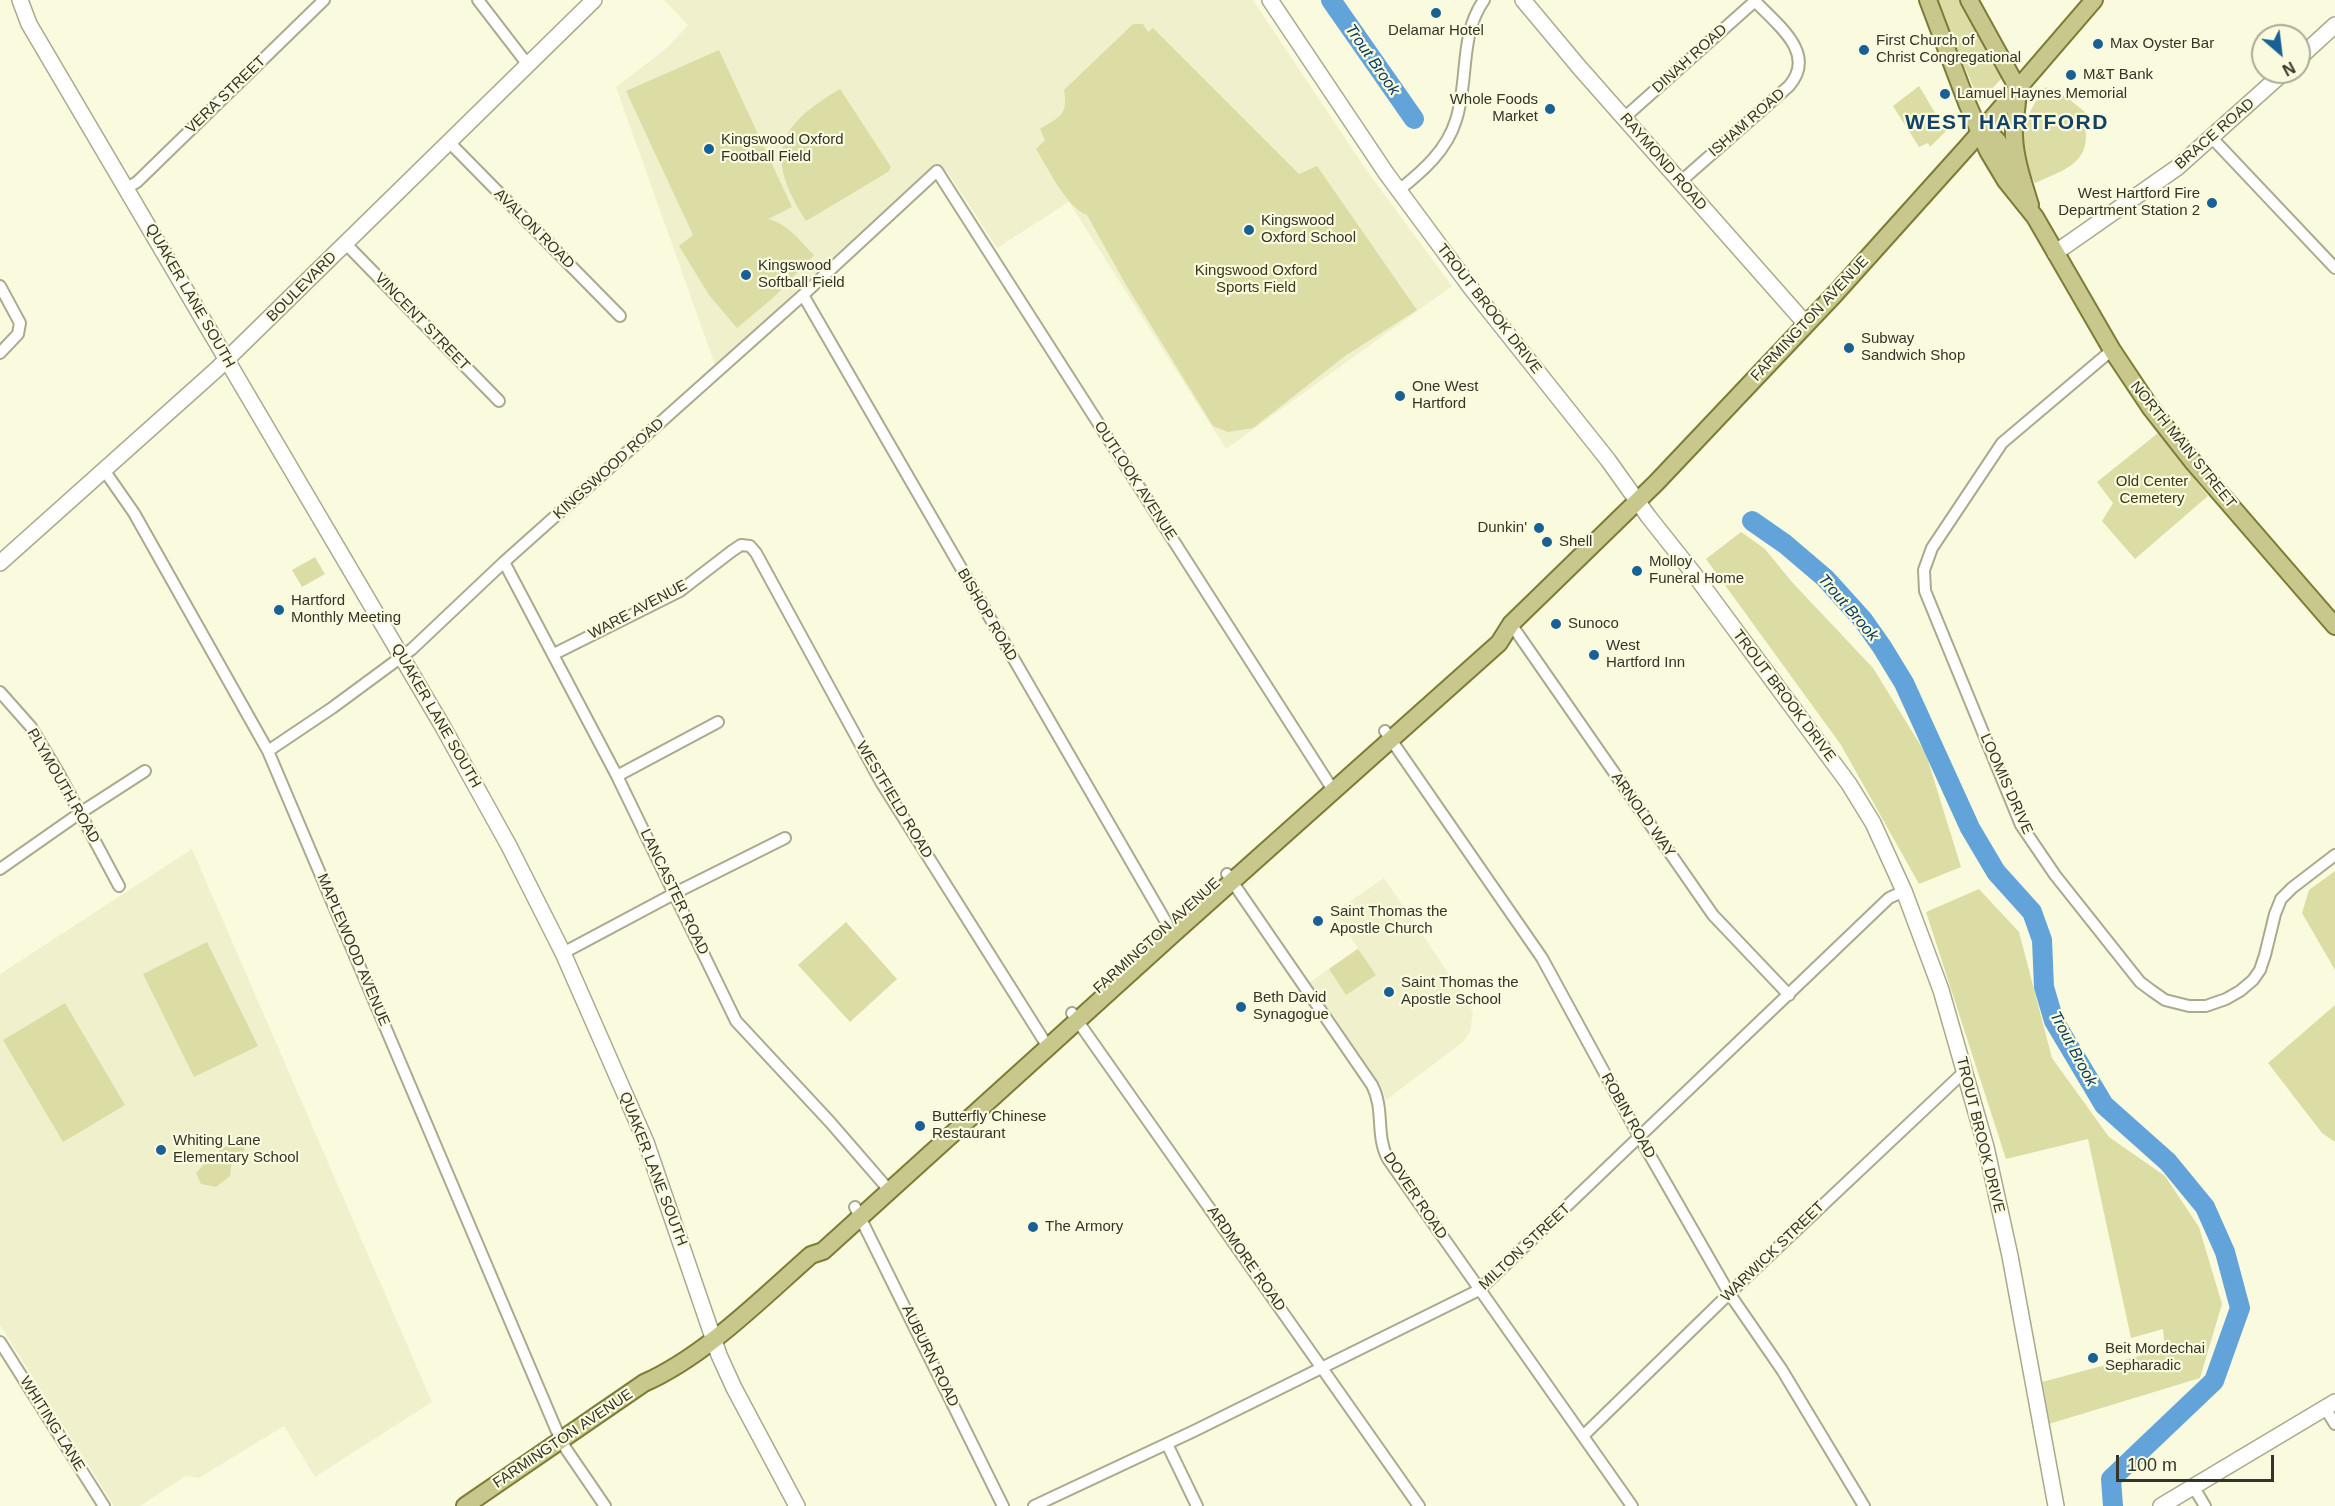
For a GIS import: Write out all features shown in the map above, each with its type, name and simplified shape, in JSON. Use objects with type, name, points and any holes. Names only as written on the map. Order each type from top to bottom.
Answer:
[{"type":"main road","name":"QUAKER LANE SOUTH","points":[[20,0],[29,24],[496,820],[564,953],[646,1142],[719,1355],[734,1388],[797,1506]]},
{"type":"main road","name":"BOULEVARD","points":[[0,563],[226,360],[594,0]]},
{"type":"main road","name":"TROUT BROOK DRIVE","points":[[1270,0],[1399,190],[1470,288],[1541,375],[1638,501],[1849,784],[1873,823],[1904,891],[1941,990],[1986,1147],[2007,1245],[2056,1506]]},
{"type":"main road","name":"RAYMOND ROAD","points":[[1523,0],[1805,323]]},
{"type":"main road","name":"NORTH MAIN STREET","points":[[1928,0],[1979,134],[2006,180],[2034,217],[2144,400],[2186,453],[2335,626]]},
{"type":"main road","points":[[1969,0],[2011,73],[2017,90]]},
{"type":"main road","name":"FARMINGTON AVENUE","points":[[483,1506],[644,1383],[662,1376],[714,1338],[812,1255],[824,1251],[858,1212],[886,1186],[1170,930],[1415,711],[1499,643],[1511,624],[1638,501],[1835,294],[1979,134],[2094,0]]},
{"type":"main road","points":[[2311,47],[2335,25]]},
{"type":"main road","name":"BRACE ROAD","points":[[2055,253],[2145,192],[2212,138],[2271,84]]},
{"type":"main road","name":"NORTH MAIN STREET","points":[[2017,90],[2013,138],[2019,171],[2034,217]]},
{"type":"main road","points":[[2161,1506],[2330,1405]]},
{"type":"main road","name":"FARMINGTON AVENUE","points":[[465,1506],[563,1444]]},
{"type":"street","name":"VERA STREET","points":[[127,188],[137,182],[324,0]]},
{"type":"street","points":[[478,0],[528,65]]},
{"type":"street","points":[[1399,190],[1431,162],[1445,143],[1456,121],[1471,24],[1484,0]]},
{"type":"street","name":"DINAH ROAD","points":[[1625,117],[1754,0]]},
{"type":"street","name":"ISHAM ROAD","points":[[1680,182],[1789,86],[1798,73],[1800,61],[1796,48],[1754,0]]},
{"type":"street","points":[[2212,138],[2335,268]]},
{"type":"street","name":"AVALON ROAD","points":[[449,142],[620,316]]},
{"type":"street","name":"KINGSWOOD ROAD","points":[[268,751],[402,658],[504,562],[803,296],[937,171]]},
{"type":"street","name":"OUTLOOK AVENUE","points":[[937,171],[1331,786]]},
{"type":"street","name":"VINCENT STREET","points":[[345,243],[499,401]]},
{"type":"street","points":[[0,286],[20,323],[18,334],[0,354]]},
{"type":"street","name":"BISHOP ROAD","points":[[803,296],[1170,930]]},
{"type":"street","name":"LOOMIS DRIVE","points":[[2112,350],[2002,443],[1932,548],[1924,570],[1925,591],[2021,825],[2055,875],[2140,982],[2165,1000],[2189,1006],[2206,1006],[2226,999],[2253,980],[2265,955],[2281,899],[2335,855]]},
{"type":"street","name":"MAPLEWOOD AVENUE","points":[[104,470],[134,513],[268,751],[563,1444],[605,1506]]},
{"type":"street","name":"WARE AVENUE","points":[[554,654],[680,591],[732,550],[741,545],[750,546]]},
{"type":"street","name":"WESTFIELD ROAD","points":[[750,546],[756,553],[880,782],[1045,1043]]},
{"type":"street","name":"LANCASTER ROAD","points":[[504,562],[617,776],[736,1021],[886,1186]]},
{"type":"street","name":"ARNOLD WAY","points":[[1511,624],[1713,915],[1789,995]]},
{"type":"street","name":"PLYMOUTH ROAD","points":[[0,692],[30,727],[58,772],[119,886]]},
{"type":"street","points":[[617,776],[718,722]]},
{"type":"street","name":"ROBIN ROAD","points":[[1388,735],[1542,958],[1640,1138],[1729,1293],[1782,1370],[1864,1506]]},
{"type":"street","points":[[0,869],[145,771]]},
{"type":"street","points":[[564,953],[785,838]]},
{"type":"street","name":"DOVER ROAD","points":[[1229,878],[1372,1085],[1379,1104],[1380,1141],[1383,1150],[1632,1506]]},
{"type":"street","name":"MILTON STREET","points":[[1034,1506],[1167,1444],[1479,1290],[1889,897],[1904,891]]},
{"type":"street","name":"ARDMORE ROAD","points":[[1075,1017],[1419,1506]]},
{"type":"street","name":"WARWICK STREET","points":[[1583,1436],[1729,1293],[1951,1081],[1965,1071]]},
{"type":"street","name":"AUBURN ROAD","points":[[858,1212],[1004,1506]]},
{"type":"street","name":"WHITING LANE","points":[[0,1342],[104,1506]]},
{"type":"street","points":[[2330,1405],[2335,1424]]},
{"type":"street","points":[[1167,1444],[1197,1506]]},
{"type":"street","points":[[2193,1486],[2205,1506]]},
{"type":"shaded area","name":"Kingswood Oxford School","points":[[664,0],[1253,0],[1367,171],[1452,286],[1226,449],[1069,202],[997,248],[949,174],[943,169],[936,168],[928,172],[715,365],[616,87],[668,47],[688,25]]},
{"type":"shaded area","name":"Whiting Lane Elementary School","points":[[192,849],[432,1402],[315,1477],[284,1426],[199,1478],[186,1476],[140,1506],[114,1506],[0,1325],[0,974]]},
{"type":"shaded area","name":"Saint Thomas the Apostle School","points":[[1384,878],[1468,1002],[1473,1013],[1470,1032],[1462,1043],[1386,1100],[1380,1084],[1310,982],[1358,948],[1333,913]]},
{"type":"green space","points":[[1935,0],[1961,0],[2002,72],[2002,78],[1980,102]]},
{"type":"green space","name":"Kingswood Oxford Sports Field","points":[[1133,24],[1143,24],[1148,32],[1153,28],[1299,174],[1317,166],[1417,310],[1345,356],[1253,428],[1228,432],[1213,426],[1126,285],[1087,215],[1079,211],[1065,196],[1036,149],[1045,140],[1040,129],[1057,118],[1063,110],[1064,90]]},
{"type":"green space","name":"Kingswood Oxford Football Field","points":[[719,50],[792,207],[768,219],[781,224],[814,255],[774,297],[737,328],[709,295],[679,246],[693,235],[626,91]]},
{"type":"green space","points":[[1919,86],[1946,131],[1930,147],[1928,143],[1919,147],[1893,106]]},
{"type":"green space","points":[[2046,87],[2069,99],[2085,112],[2085,145],[2082,154],[2070,166],[2035,183],[2024,157],[2024,133],[2031,110]]},
{"type":"green space","points":[[840,89],[891,167],[888,172],[806,221],[785,178],[782,161],[783,145],[790,130],[801,117]]},
{"type":"green space","name":"Old Center Cemetery","points":[[2158,433],[2208,496],[2135,559],[2102,521],[2113,503],[2097,482]]},
{"type":"green space","points":[[1741,532],[1765,549],[1792,582],[1873,668],[1926,754],[1961,867],[1919,884],[1841,745],[1706,559]]},
{"type":"green space","points":[[315,557],[325,574],[302,587],[292,570]]},
{"type":"green space","points":[[2335,871],[2335,970],[2302,913],[2309,890]]},
{"type":"green space","points":[[1979,889],[2019,932],[2052,1058],[2109,1137],[2165,1176],[2199,1227],[2222,1304],[2200,1378],[2049,1424],[2042,1382],[2165,1349],[2163,1329],[2131,1338],[2088,1139],[2006,1159],[1926,912]]},
{"type":"green space","points":[[846,922],[897,979],[850,1022],[798,965]]},
{"type":"green space","points":[[207,942],[258,1046],[194,1077],[143,974]]},
{"type":"green space","points":[[1358,949],[1376,975],[1346,995],[1329,969]]},
{"type":"green space","points":[[65,1003],[125,1105],[63,1142],[3,1040]]},
{"type":"green space","points":[[2335,1005],[2335,1142],[2322,1133],[2268,1063]]},
{"type":"green space","points":[[237,1141],[245,1150],[232,1160],[230,1176],[216,1187],[201,1184],[196,1173],[208,1160],[215,1158],[221,1149]]},
{"type":"waterway","name":"Trout Brook","points":[[1331,0],[1414,119]]},
{"type":"waterway","name":"Trout Brook","points":[[1752,521],[1785,544],[1825,578],[1863,620],[1882,647],[1904,683],[1970,828],[1996,872],[2032,912],[2042,940],[2044,987],[2054,1021],[2104,1105],[2168,1162],[2205,1207],[2225,1252],[2240,1308],[2214,1381],[2111,1479],[2113,1506]]},
{"type":"place","name":"Delamar Hotel","points":[[1436,13]]},
{"type":"place","name":"Max Oyster Bar","points":[[2098,44]]},
{"type":"place","name":"First Church of Christ Congregational","points":[[1864,50]]},
{"type":"place","name":"M&T Bank","points":[[2071,75]]},
{"type":"place","name":"Lamuel Haynes Memorial","points":[[1945,94]]},
{"type":"place","name":"Whole Foods Market","points":[[1550,109]]},
{"type":"place","name":"Kingswood Oxford Football Field","points":[[709,149]]},
{"type":"place","name":"West Hartford Fire Department Station 2","points":[[2212,203]]},
{"type":"place","name":"Kingswood Oxford School","points":[[1249,230]]},
{"type":"place","name":"Kingswood Softball Field","points":[[746,275]]},
{"type":"place","name":"Subway Sandwich Shop","points":[[1849,348]]},
{"type":"place","name":"One West Hartford","points":[[1400,396]]},
{"type":"place","name":"Dunkin'","points":[[1539,528]]},
{"type":"place","name":"Shell","points":[[1547,542]]},
{"type":"place","name":"Molloy Funeral Home","points":[[1637,571]]},
{"type":"place","name":"Hartford Monthly Meeting","points":[[279,610]]},
{"type":"place","name":"Sunoco","points":[[1556,624]]},
{"type":"place","name":"West Hartford Inn","points":[[1594,655]]},
{"type":"place","name":"Saint Thomas the Apostle Church","points":[[1318,921]]},
{"type":"place","name":"Saint Thomas the Apostle School","points":[[1389,992]]},
{"type":"place","name":"Beth David Synagogue","points":[[1241,1007]]},
{"type":"place","name":"Butterfly Chinese Restaurant","points":[[920,1126]]},
{"type":"place","name":"Whiting Lane Elementary School","points":[[161,1150]]},
{"type":"place","name":"The Armory","points":[[1033,1227]]},
{"type":"place","name":"Beit Mordechai Sepharadic","points":[[2093,1358]]},
{"type":"district","name":"WEST HARTFORD","points":[[2007,123]]}]
